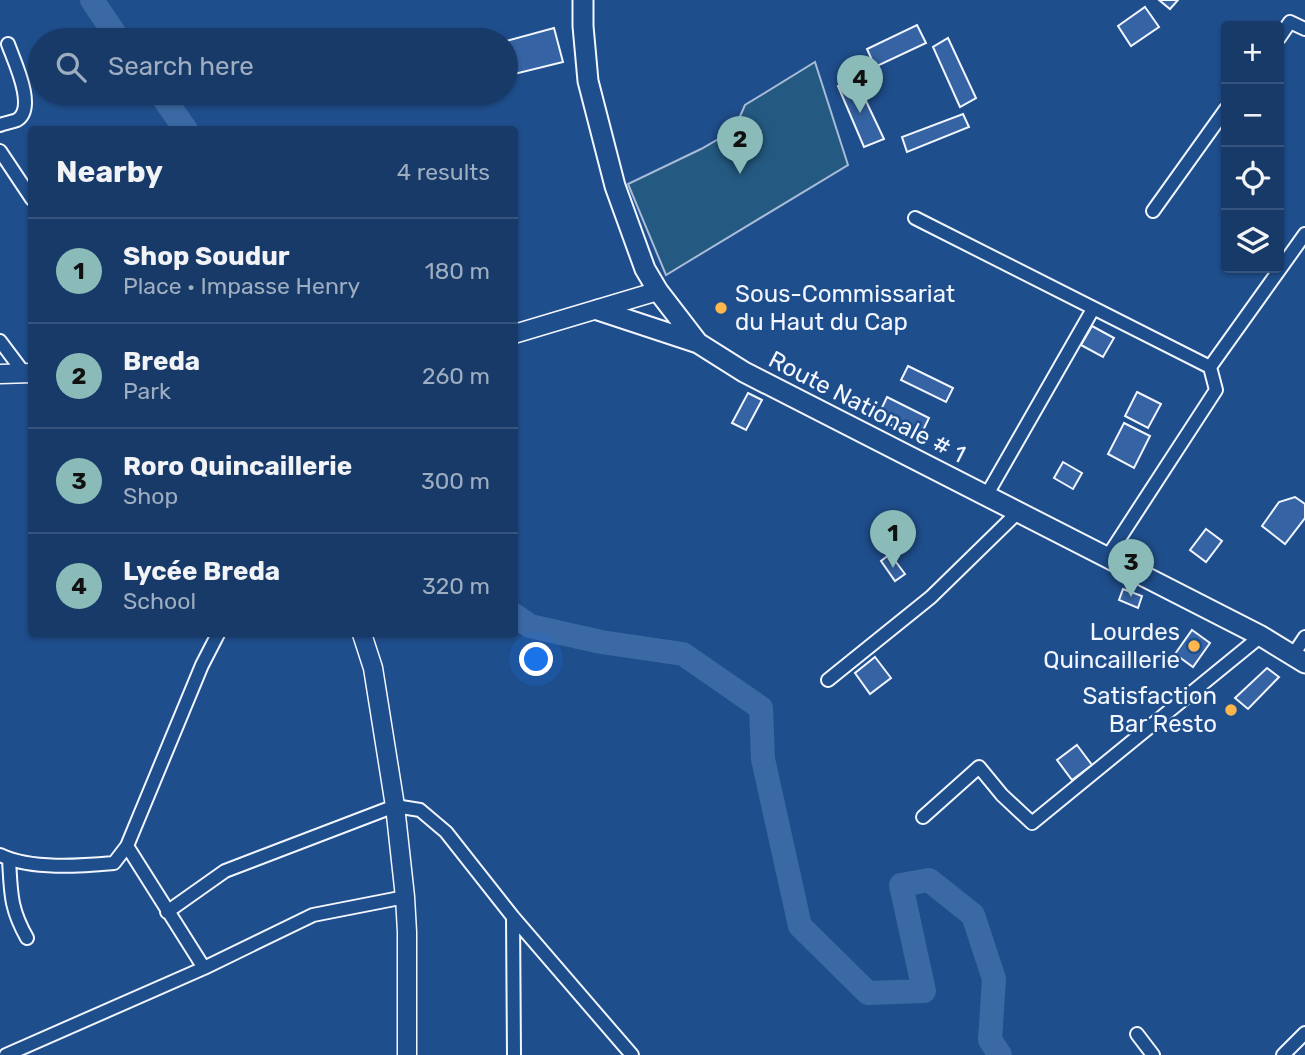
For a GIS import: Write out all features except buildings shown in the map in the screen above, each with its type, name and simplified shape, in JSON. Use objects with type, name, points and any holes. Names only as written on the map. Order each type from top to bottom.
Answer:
[{"type":"main road","name":"Route Nationale # 1","points":[[583,0],[588,81],[615,186],[645,269],[658,291],[698,343],[744,372],[1108,556],[1261,636],[1299,659]]},
{"type":"main road","points":[[518,333],[658,291]]},
{"type":"main road","points":[[598,310],[698,343]]},
{"type":"main road","points":[[0,374],[28,373]]},
{"type":"main road","points":[[363,637],[373,668],[395,806],[405,897],[407,1055]]},
{"type":"street","points":[[1284,31],[1290,22],[1305,29]]},
{"type":"street","points":[[0,125],[17,120],[26,105],[8,44]]},
{"type":"street","points":[[1153,211],[1221,116]]},
{"type":"street","points":[[0,151],[28,193]]},
{"type":"street","points":[[915,219],[1210,367],[1216,390],[1108,556]]},
{"type":"street","points":[[1210,367],[1305,234]]},
{"type":"street","points":[[986,496],[1093,309]]},
{"type":"street","points":[[0,341],[28,373]]},
{"type":"street","points":[[828,680],[931,597],[1018,512]]},
{"type":"street","points":[[923,817],[979,767],[1002,795],[1032,823],[1261,636]]},
{"type":"street","points":[[27,938],[5,900],[4,857],[66,867],[114,863],[127,846],[202,665],[216,637]]},
{"type":"street","points":[[1299,659],[1305,637]]},
{"type":"street","points":[[167,912],[225,871],[395,806],[420,810],[446,832],[513,917],[632,1055]]},
{"type":"street","points":[[127,846],[204,968]]},
{"type":"street","points":[[6,1055],[204,968],[313,915],[405,897]]},
{"type":"street","points":[[513,917],[514,1055]]},
{"type":"street","points":[[1283,1055],[1305,1033]]},
{"type":"street","points":[[1137,1034],[1153,1055]]},
{"type":"shaded area","points":[[815,62],[848,165],[666,275],[628,184],[734,130],[745,105]]},
{"type":"waterway","points":[[92,0],[111,28]]},
{"type":"waterway","points":[[168,105],[183,126]]},
{"type":"waterway","points":[[518,618],[530,626],[601,642],[683,654],[761,708],[763,759],[800,926],[868,993],[924,991],[901,885],[929,880],[973,915],[994,979],[990,1040],[1000,1055]]},
{"type":"place","name":"Lycée Breda","points":[[860,113]]},
{"type":"place","name":"Breda","points":[[740,174]]},
{"type":"place","name":"Sous-Commissariat du Haut du Cap","points":[[721,308]]},
{"type":"place","name":"Shop Soudur","points":[[893,568]]},
{"type":"place","name":"Roro Quincaillerie","points":[[1131,597]]},
{"type":"place","name":"Lourdes Quincaillerie","points":[[1194,646]]},
{"type":"place","name":"Satisfaction Bar Resto","points":[[1231,710]]}]
